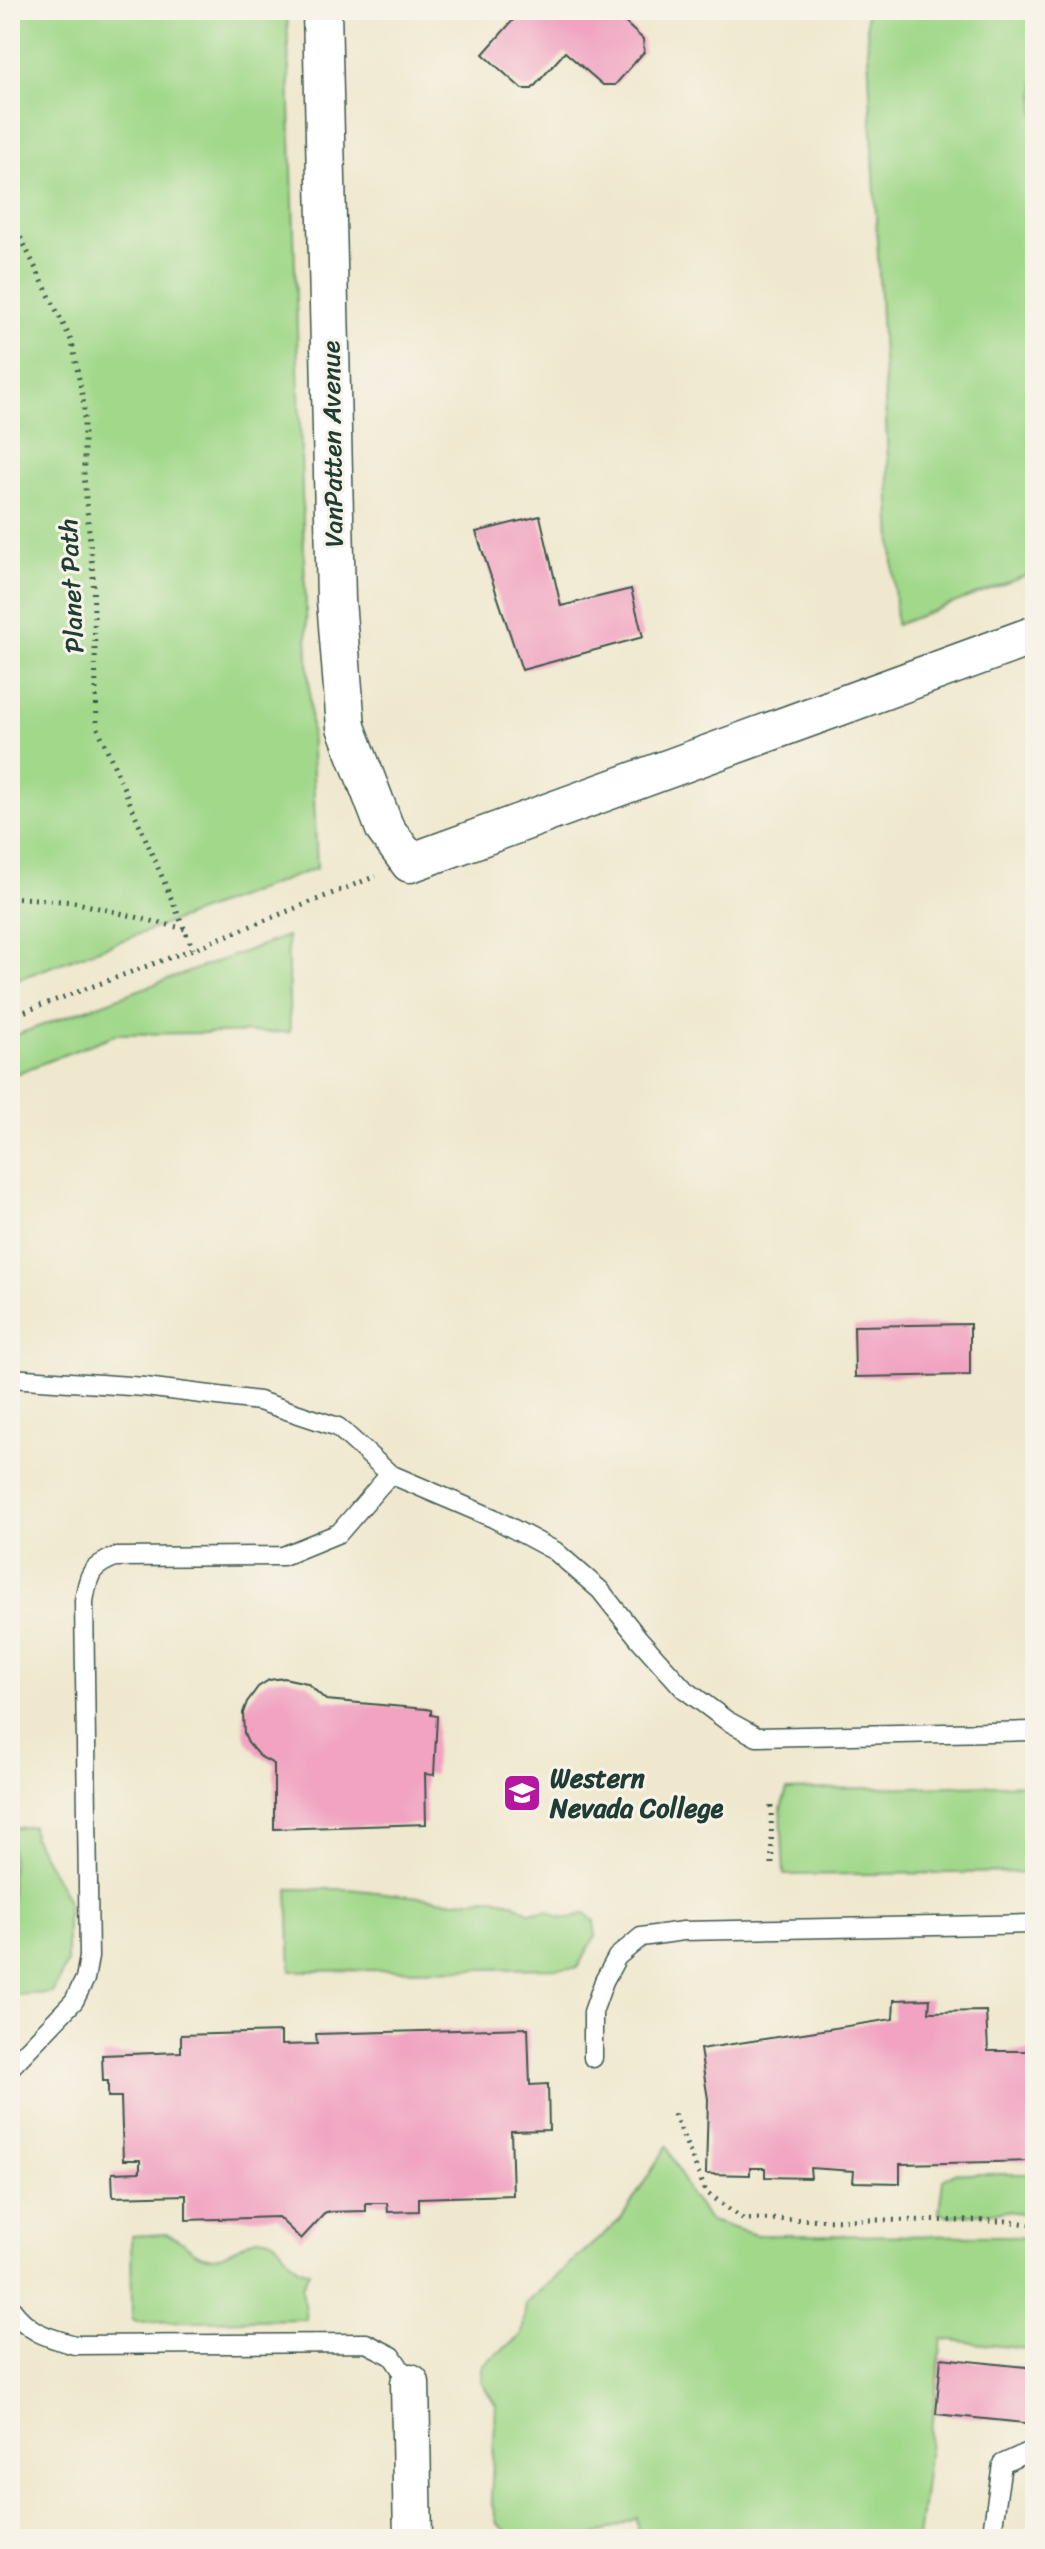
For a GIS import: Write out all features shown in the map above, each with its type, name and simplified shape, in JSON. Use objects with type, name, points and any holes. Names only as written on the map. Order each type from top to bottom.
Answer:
[{"type":"street","name":"VanPatten Avenue","points":[[322,10],[336,600],[346,727],[385,829],[410,863]]},
{"type":"street","points":[[410,863],[1035,635]]},
{"type":"street","points":[[410,2383],[413,2539]]},
{"type":"lane","points":[[10,1378],[145,1387],[259,1401],[338,1427],[390,1474],[493,1518],[555,1551],[600,1590],[683,1688],[726,1720],[757,1737],[1035,1731]]},
{"type":"lane","points":[[10,2068],[74,2001],[85,1979],[89,1957],[84,1601],[89,1576],[97,1564],[115,1557],[283,1556],[339,1533],[390,1474]]},
{"type":"lane","points":[[593,2058],[593,2012],[604,1981],[617,1957],[641,1937],[683,1931],[1035,1924]]},
{"type":"lane","points":[[10,2307],[20,2321],[41,2336],[75,2345],[366,2343],[392,2356],[410,2383]]},
{"type":"lane","points":[[991,2539],[1002,2464],[1035,2449]]},
{"type":"path","name":"Planet Path","points":[[10,216],[72,342],[84,405],[84,475],[93,577],[97,726],[193,949]]},
{"type":"path","points":[[10,1017],[410,863]]},
{"type":"path","points":[[10,897],[74,902],[185,929]]},
{"type":"path","points":[[771,1806],[772,1870]]},
{"type":"path","points":[[674,2114],[706,2192],[743,2219],[1006,2221],[1035,2225]]},
{"type":"green space","points":[[10,10],[287,10],[317,868],[10,982]]},
{"type":"green space","points":[[866,10],[1035,10],[1035,572],[896,625]]},
{"type":"green space","points":[[287,936],[290,1032],[117,1034],[10,1076],[10,1037]]},
{"type":"green space","points":[[1035,1784],[1035,1872],[784,1875],[781,1808],[787,1790]]},
{"type":"green space","points":[[32,1826],[33,1837],[67,1899],[67,1963],[52,1993],[10,1995],[12,1829]]},
{"type":"green space","points":[[288,1889],[349,1889],[455,1901],[495,1897],[528,1912],[548,1911],[559,1917],[571,1918],[585,1913],[595,1921],[595,1937],[577,1968],[291,1971]]},
{"type":"green space","points":[[667,2146],[690,2195],[710,2221],[756,2235],[1005,2236],[1035,2239],[1035,2350],[942,2339],[918,2539],[730,2539],[728,2532],[685,2539],[639,2539],[637,2518],[585,2539],[514,2539],[497,2523],[491,2501],[496,2405],[481,2382],[482,2365],[522,2335],[526,2303],[621,2219]]},
{"type":"green space","points":[[956,2172],[1035,2174],[1035,2215],[1007,2211],[951,2216],[939,2213],[943,2180]]},
{"type":"green space","points":[[166,2234],[198,2254],[209,2257],[224,2255],[259,2238],[271,2240],[294,2265],[309,2271],[302,2288],[306,2319],[136,2322],[132,2319],[131,2236]]},
{"type":"building","points":[[522,10],[611,10],[643,39],[644,52],[615,85],[603,85],[565,52],[532,89],[522,89],[483,54]]},
{"type":"building","points":[[540,516],[561,606],[631,589],[643,637],[522,670],[476,532]]},
{"type":"building","points":[[970,1324],[970,1375],[855,1377],[854,1326]]},
{"type":"building","points":[[284,1678],[307,1683],[326,1700],[426,1709],[437,1716],[434,1775],[425,1774],[426,1824],[274,1829],[274,1764],[259,1756],[248,1743],[244,1734],[243,1713],[258,1687],[269,1680]]},
{"type":"building","points":[[930,1999],[929,2012],[986,2011],[988,2051],[1035,2051],[1035,2161],[900,2164],[900,2183],[853,2182],[854,2171],[810,2168],[811,2178],[765,2177],[765,2168],[750,2168],[750,2175],[706,2174],[708,2099],[700,2049],[893,2019],[894,2000]]},
{"type":"building","points":[[528,2028],[530,2085],[548,2084],[549,2130],[511,2131],[513,2195],[419,2198],[419,2211],[388,2212],[387,2203],[366,2203],[366,2211],[326,2212],[301,2239],[278,2217],[186,2220],[186,2195],[113,2197],[112,2173],[140,2172],[140,2160],[123,2160],[121,2097],[108,2097],[108,2081],[103,2081],[102,2055],[181,2052],[181,2035],[281,2032],[281,2045],[317,2044],[316,2034]]},
{"type":"building","points":[[941,2358],[1035,2368],[1035,2424],[936,2414]]},
{"type":"place","name":"Western Nevada College","points":[[522,1793]]}]
